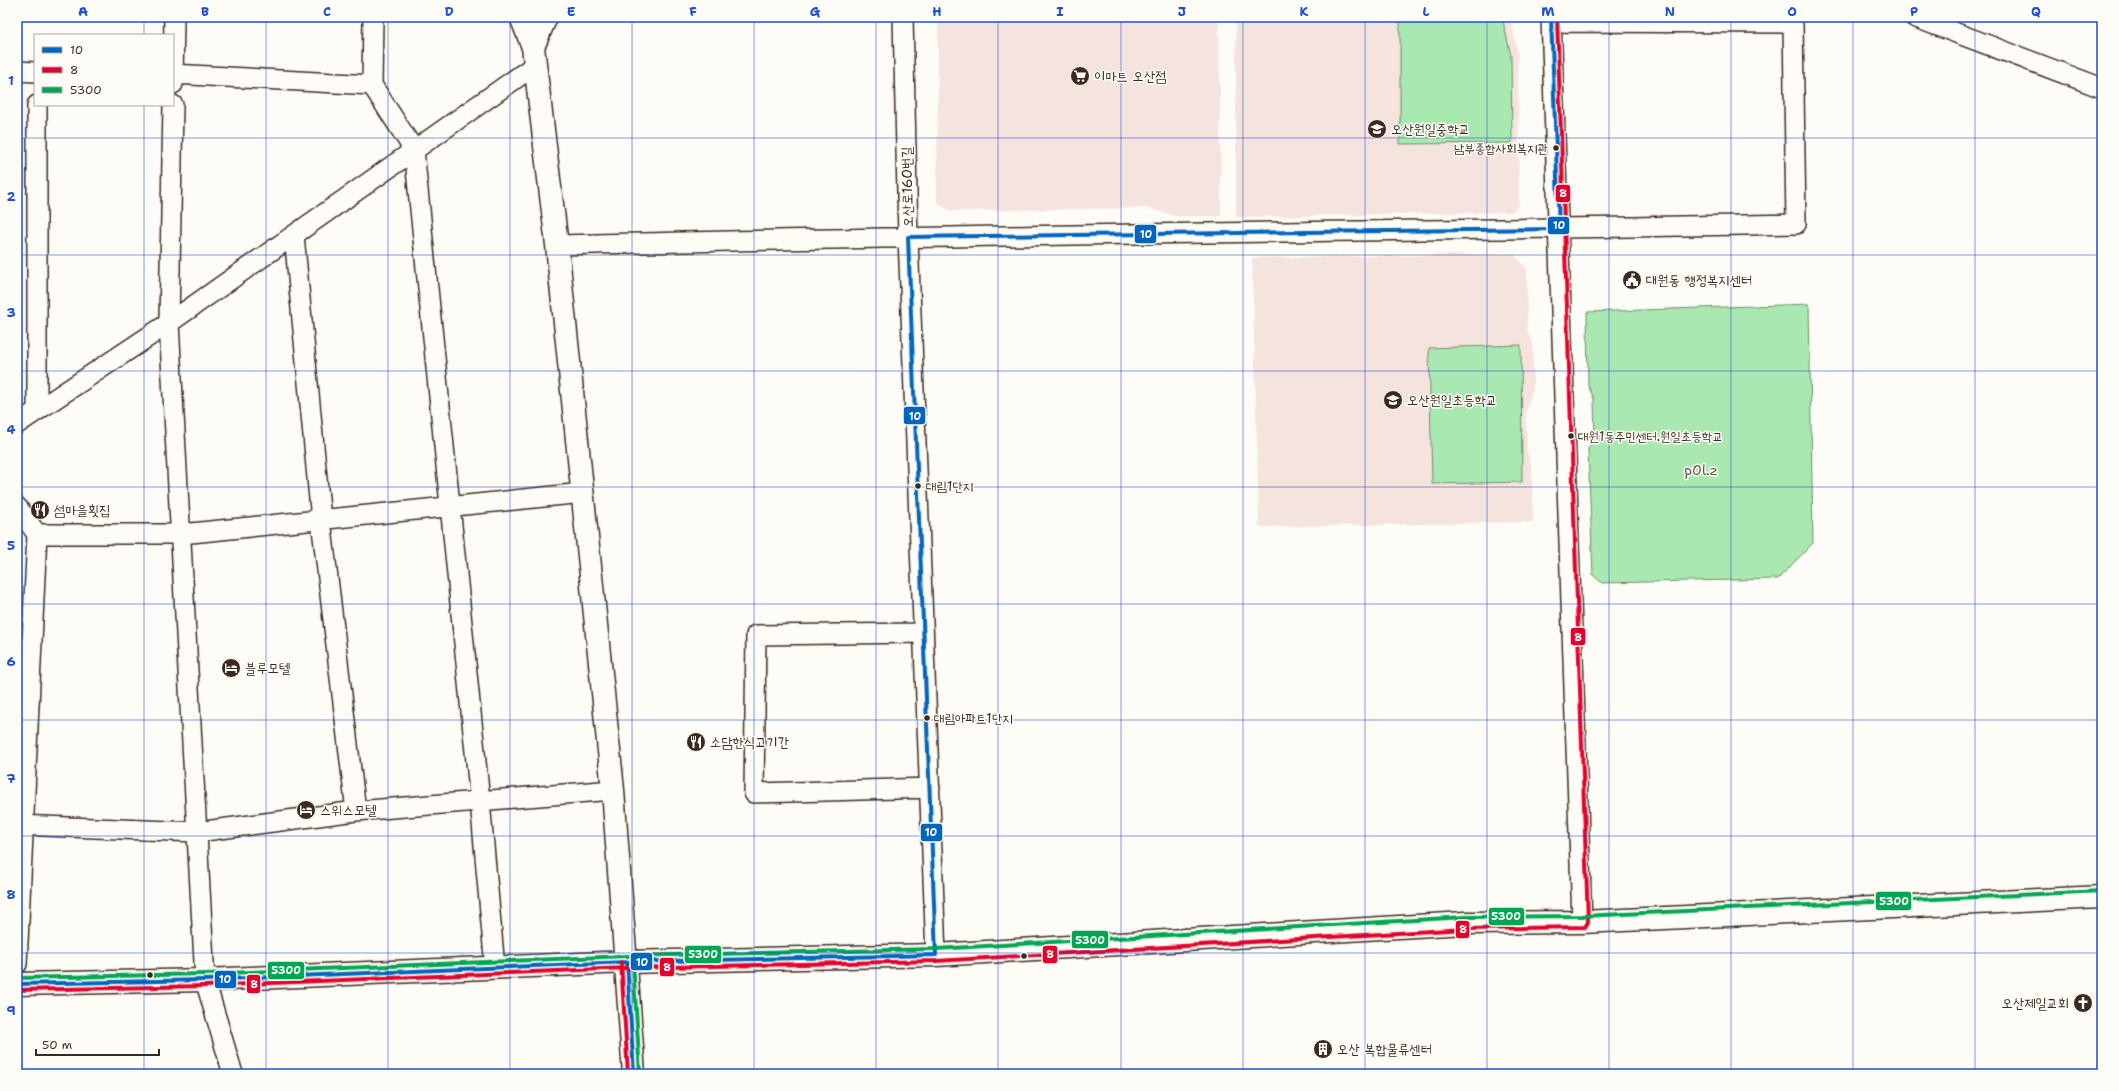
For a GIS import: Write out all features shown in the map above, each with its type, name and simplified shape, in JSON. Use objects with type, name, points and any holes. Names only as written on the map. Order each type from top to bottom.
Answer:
[{"type":"street","points":[[174,17],[174,34]]},
{"type":"street","points":[[374,17],[372,85],[414,150],[480,801],[495,968]]},
{"type":"street","points":[[521,17],[534,56],[557,245],[613,790],[627,962],[634,1074]]},
{"type":"street","points":[[17,424],[169,323],[414,150],[534,56],[546,17]]},
{"type":"street","name":"오산로160번길","points":[[904,17],[908,236],[922,633],[930,788],[936,956]]},
{"type":"street","points":[[1914,17],[2102,88]]},
{"type":"street","points":[[557,245],[908,236],[1558,229],[1796,224],[1795,20],[1551,19],[1558,229],[1582,922]]},
{"type":"street","points":[[17,71],[34,72]]},
{"type":"street","points":[[174,74],[372,85]]},
{"type":"street","points":[[37,106],[37,411]]},
{"type":"street","points":[[173,106],[169,323],[205,980],[233,1074]]},
{"type":"street","points":[[294,235],[321,520],[356,811]]},
{"type":"street","points":[[37,534],[180,534],[582,493]]},
{"type":"street","points":[[17,507],[37,534],[20,825],[17,964]]},
{"type":"street","points":[[922,633],[756,635],[754,793],[930,788]]},
{"type":"street","points":[[20,825],[197,832],[356,811],[613,790]]},
{"type":"street","points":[[17,984],[205,980],[627,962],[936,956],[1465,923],[1582,922],[2102,897]]},
{"type":"shaded area","name":"이마트 오산점","points":[[938,17],[1219,17],[1221,216],[1175,216],[1147,208],[950,211],[937,203]]},
{"type":"shaded area","name":"오산원일중학교","points":[[1236,17],[1510,17],[1518,55],[1519,204],[1512,212],[1236,217]]},
{"type":"shaded area","name":"오산원일초등학교","points":[[1514,254],[1527,269],[1527,330],[1533,344],[1533,387],[1526,413],[1527,451],[1532,468],[1533,522],[1259,527],[1252,258]]},
{"type":"green space","points":[[1400,17],[1502,17],[1511,56],[1512,143],[1400,144]]},
{"type":"green space","name":"p0l.z","points":[[1809,304],[1813,543],[1778,579],[1602,583],[1593,575],[1588,449],[1595,437],[1594,399],[1588,385],[1587,312]]},
{"type":"green space","points":[[1521,345],[1522,482],[1432,484],[1429,348]]},
{"type":"transit line","name":"10","points":[[17,984],[205,980],[627,962],[936,955],[908,237],[1559,229],[1551,17]]},
{"type":"transit line","name":"8","points":[[17,990],[205,986],[627,968],[936,961],[1465,929],[1585,927],[1588,922],[1557,17]]},
{"type":"transit line","name":"5300","points":[[17,978],[205,974],[627,956],[936,949],[1465,917],[1582,916],[2102,891]]},
{"type":"transit line","name":"8","points":[[621,962],[628,1074]]},
{"type":"transit line","name":"10","points":[[627,962],[634,1074]]},
{"type":"transit line","name":"5300","points":[[633,962],[640,1074]]},
{"type":"place","name":"이마트 오산점","points":[[1080,76]]},
{"type":"place","name":"오산원일중학교","points":[[1377,129]]},
{"type":"place","name":"남부종합사회복지관","points":[[1556,148]]},
{"type":"place","name":"대원동 행정복지센터","points":[[1632,280]]},
{"type":"place","name":"오산원일초등학교","points":[[1393,400]]},
{"type":"place","name":"대원1동주민센터.원일초등학교","points":[[1571,436]]},
{"type":"place","name":"대림1단지","points":[[918,486]]},
{"type":"place","name":"섬마을횟집","points":[[40,510]]},
{"type":"place","name":"블루모텔","points":[[231,668]]},
{"type":"place","name":"대림아파트1단지","points":[[927,718]]},
{"type":"place","name":"소담한식고기간","points":[[696,742]]},
{"type":"place","name":"스위스모텔","points":[[306,810]]},
{"type":"place","name":"오산제일교회","points":[[2083,1003]]},
{"type":"place","name":"오산 복합물류센터","points":[[1323,1049]]}]
